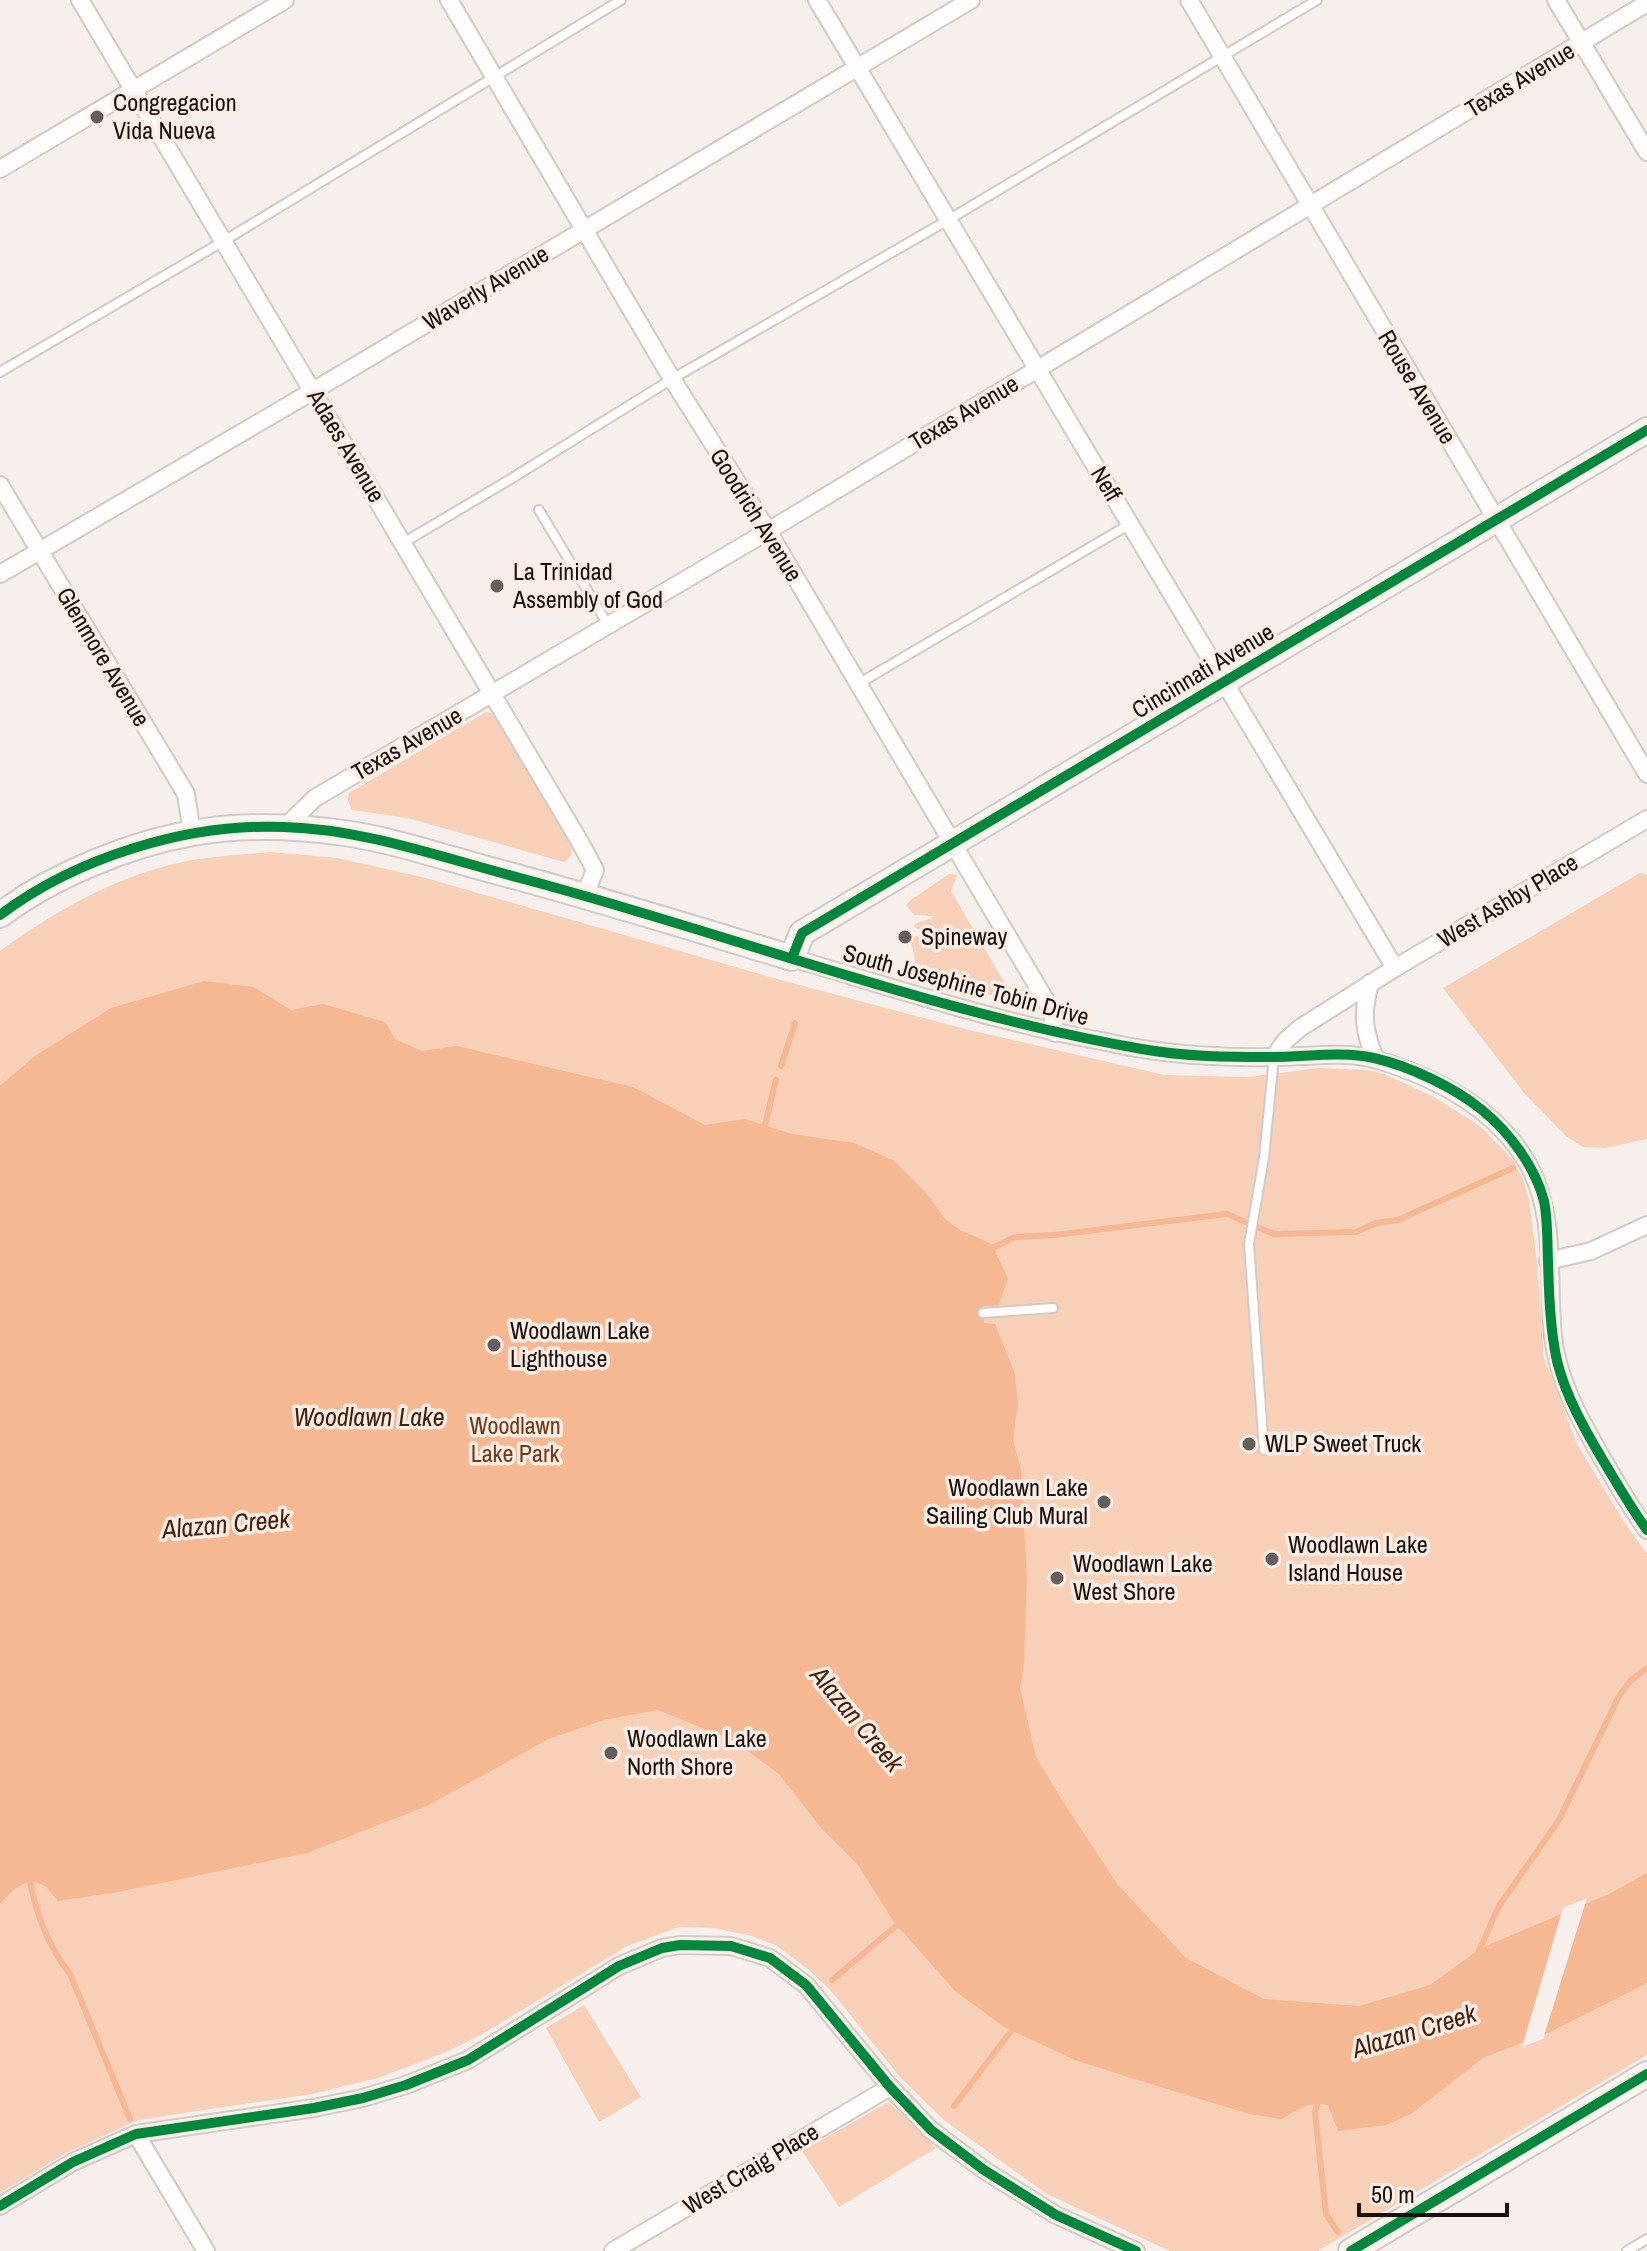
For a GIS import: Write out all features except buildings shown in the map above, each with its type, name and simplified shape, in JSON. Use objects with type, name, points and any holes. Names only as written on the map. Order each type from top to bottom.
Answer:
[{"type":"street","name":"Adaes Avenue","points":[[80,0],[595,870],[585,895]]},
{"type":"street","points":[[0,169],[285,0]]},
{"type":"street","name":"Goodrich Avenue","points":[[449,0],[672,379],[768,531],[1052,1011],[1055,1033]]},
{"type":"street","name":"Neff","points":[[817,0],[1395,968]]},
{"type":"street","name":"Waverly Avenue","points":[[0,574],[971,0]]},
{"type":"street","name":"Rouse Avenue","points":[[1189,0],[1647,774]]},
{"type":"street","points":[[1556,0],[1647,152]]},
{"type":"street","name":"Texas Avenue","points":[[285,827],[315,798],[768,531],[1647,3]]},
{"type":"street","name":"Cincinnati Avenue","points":[[792,958],[802,933],[1647,430]]},
{"type":"street","name":"Glenmore Avenue","points":[[0,485],[186,794],[192,833]]},
{"type":"street","name":"West Ashby Place","points":[[1274,1057],[1285,1041],[1300,1028],[1370,983],[1647,819]]},
{"type":"street","name":"South Josephine Tobin Drive","points":[[0,915],[54,881],[95,862],[192,833],[285,827],[347,833],[585,895],[1055,1033],[1146,1050],[1187,1054],[1274,1057],[1341,1054],[1375,1058],[1441,1084],[1472,1103],[1503,1130],[1527,1162],[1543,1199],[1553,1337],[1565,1387],[1580,1421],[1647,1530]]},
{"type":"street","points":[[1370,983],[1364,1020],[1375,1058]]},
{"type":"street","points":[[1548,1261],[1591,1251],[1647,1225]]},
{"type":"street","points":[[0,2206],[73,2162],[136,2134],[314,2108],[406,2085],[468,2060],[495,2045],[619,1966],[662,1948],[680,1945],[731,1946],[770,1958],[806,1985],[890,2087],[931,2130],[984,2170],[1056,2215],[1136,2251]]},
{"type":"street","points":[[1351,2251],[1647,2074]]},
{"type":"street","name":"West Craig Place","points":[[613,2251],[890,2087]]},
{"type":"street","points":[[136,2134],[206,2251]]},
{"type":"lane","points":[[0,372],[222,242],[621,0]]},
{"type":"lane","points":[[403,543],[672,379],[948,220],[1317,0]]},
{"type":"lane","points":[[539,510],[608,625]]},
{"type":"lane","points":[[858,684],[1130,524]]},
{"type":"lane","points":[[1264,1450],[1249,1244],[1262,1168],[1274,1057]]},
{"type":"lane","points":[[983,1313],[1053,1308]]},
{"type":"lane","points":[[1627,2251],[1647,2239]]},
{"type":"green space","points":[[486,712],[498,721],[570,844],[571,854],[564,862],[408,818],[352,810],[349,793]]},
{"type":"green space","name":"Woodlawn Lake Park","points":[[270,852],[337,858],[426,878],[777,979],[965,1029],[1164,1075],[1248,1077],[1317,1068],[1367,1070],[1384,1074],[1432,1096],[1480,1126],[1513,1160],[1524,1182],[1537,1262],[1544,1358],[1577,1444],[1647,1554],[1647,2055],[1318,2251],[1170,2251],[1047,2194],[944,2120],[900,2077],[831,1991],[777,1946],[752,1936],[714,1928],[679,1927],[627,1946],[481,2035],[446,2052],[378,2078],[312,2094],[138,2120],[66,2153],[0,2193],[0,951],[64,909],[134,876],[194,860]]},
{"type":"green space","points":[[1640,873],[1647,875],[1647,1139],[1605,1148],[1583,1147],[1566,1136],[1525,1094],[1443,988]]},
{"type":"green space","points":[[949,874],[957,875],[951,891],[1007,987],[1026,991],[1025,998],[1013,1002],[935,978],[916,964],[910,938],[916,936],[938,944],[940,941],[914,927],[933,916],[914,915],[906,905]]},
{"type":"green space","points":[[584,2005],[641,2097],[599,2122],[546,2028]]},
{"type":"green space","points":[[887,2103],[936,2148],[839,2207],[802,2151]]},
{"type":"water","name":"Woodlawn Lake","points":[[204,981],[254,987],[291,1010],[323,1004],[385,1022],[395,1039],[422,1051],[457,1046],[633,1087],[705,1125],[745,1119],[792,1134],[854,1143],[893,1160],[927,1194],[945,1219],[960,1230],[992,1244],[1008,1279],[999,1305],[983,1306],[984,1323],[995,1324],[1015,1374],[1018,1403],[1013,1440],[1021,1470],[1027,1576],[1024,1665],[1020,1688],[1036,1757],[1118,1885],[1186,1958],[1264,1999],[1359,2006],[1430,1985],[1481,1948],[1609,1894],[1647,1873],[1647,1983],[1550,2032],[1483,2058],[1411,2114],[1386,2125],[1338,2131],[1328,2105],[1321,2104],[1304,2107],[1282,2119],[1249,2114],[1075,2060],[1004,2027],[955,1991],[893,1921],[858,1865],[821,1828],[779,1774],[734,1741],[658,1710],[604,1720],[549,1739],[427,1806],[307,1853],[118,1892],[58,1901],[45,1886],[32,1882],[20,1886],[0,1904],[0,1086],[35,1056],[111,1008]]},
{"type":"pier","points":[[1587,1898],[1543,2039],[1522,2047],[1563,1908]]},
{"type":"waterway","points":[[781,1066],[795,1023]]},
{"type":"waterway","points":[[765,1125],[776,1080]]},
{"type":"waterway","points":[[986,1251],[1015,1237],[1227,1214],[1274,1234],[1356,1232],[1376,1223],[1398,1220],[1513,1168]]},
{"type":"waterway","points":[[1477,1955],[1499,1906],[1559,1820],[1619,1696],[1631,1680],[1647,1668]]},
{"type":"waterway","points":[[29,1876],[44,1928],[70,1974],[130,2119]]},
{"type":"waterway","points":[[832,1980],[903,1920]]},
{"type":"waterway","points":[[954,2106],[1015,2026]]},
{"type":"waterway","points":[[1319,2096],[1315,2113],[1326,2214],[1338,2232]]},
{"type":"cycle path","points":[[792,958],[802,933],[1647,430]]},
{"type":"cycle path","points":[[0,915],[63,876],[135,848],[172,838],[247,827],[314,829],[374,839],[433,854],[907,993],[1063,1033],[1175,1054],[1240,1057],[1349,1055],[1402,1066],[1431,1078],[1471,1101],[1502,1129],[1528,1163],[1544,1201],[1551,1324],[1561,1374],[1590,1438],[1647,1530]]},
{"type":"cycle path","points":[[0,2206],[73,2162],[136,2134],[314,2108],[406,2085],[468,2060],[619,1966],[662,1948],[680,1945],[731,1946],[770,1958],[806,1985],[890,2087],[931,2130],[984,2170],[1056,2215],[1136,2251]]},
{"type":"cycle path","points":[[1351,2251],[1647,2074]]},
{"type":"place","name":"Congregacion Vida Nueva","points":[[97,117]]},
{"type":"place","name":"La Trinidad Assembly of God","points":[[497,586]]},
{"type":"place","name":"Spineway","points":[[905,937]]},
{"type":"place","name":"Woodlawn Lake Lighthouse","points":[[494,1345]]},
{"type":"place","name":"WLP Sweet Truck","points":[[1249,1444]]},
{"type":"place","name":"Woodlawn Lake Sailing Club Mural","points":[[1104,1502]]},
{"type":"place","name":"Woodlawn Lake Island House","points":[[1272,1559]]},
{"type":"place","name":"Woodlawn Lake West Shore","points":[[1057,1578]]},
{"type":"place","name":"Woodlawn Lake North Shore","points":[[611,1753]]},
{"type":"water label","name":"Alazan Creek","points":[[226,1524]]},
{"type":"water label","name":"Alazan Creek","points":[[857,1719]]},
{"type":"water label","name":"Alazan Creek","points":[[1414,2031]]}]
